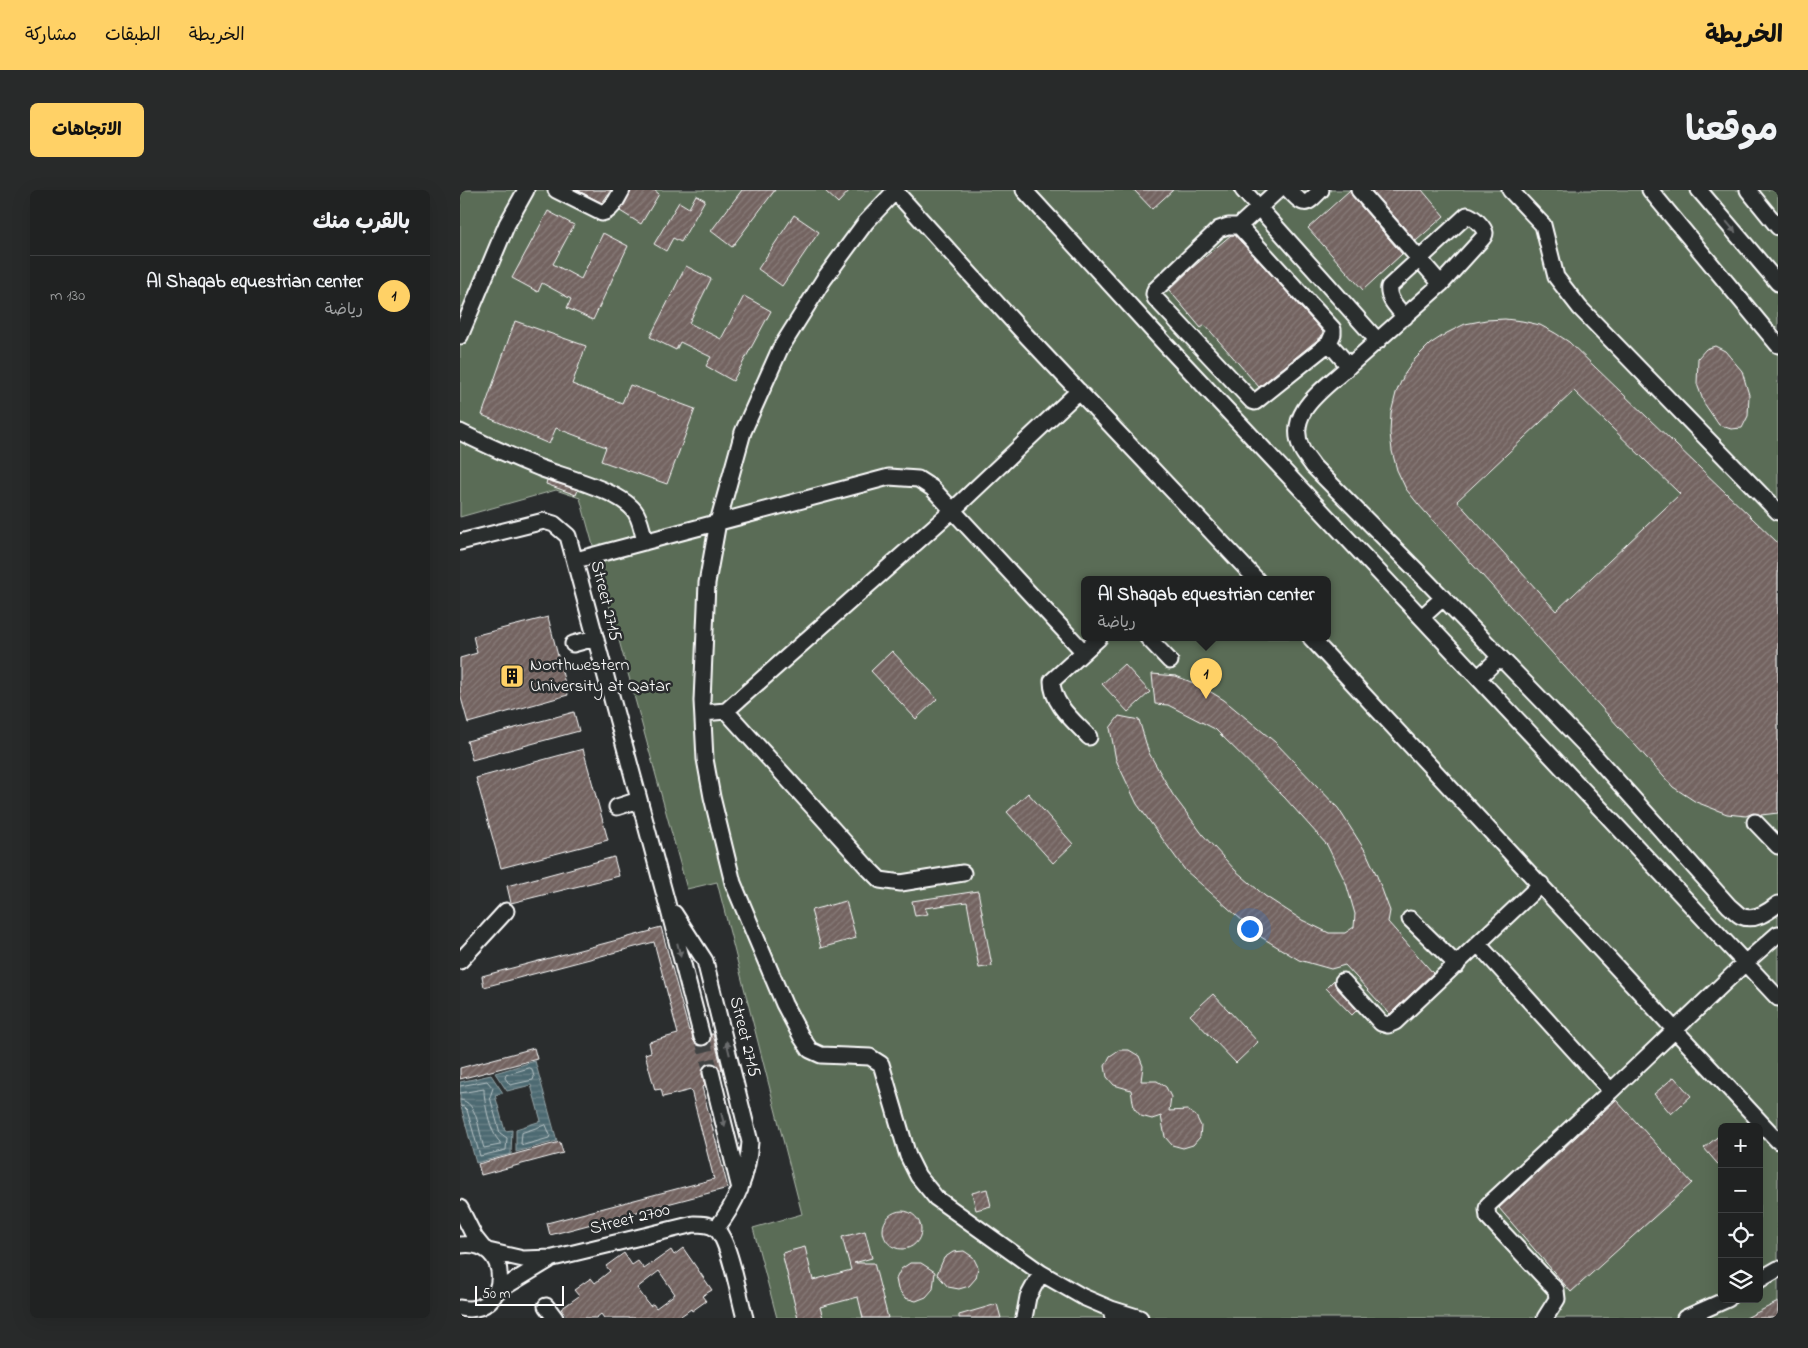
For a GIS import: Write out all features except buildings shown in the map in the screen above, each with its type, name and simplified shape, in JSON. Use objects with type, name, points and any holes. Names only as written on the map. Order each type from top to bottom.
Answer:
[{"type":"street","points":[[460,336],[507,224],[526,190]]},
{"type":"street","points":[[556,190],[602,213],[610,210],[622,190]]},
{"type":"street","points":[[1024,190],[1778,998]]},
{"type":"street","points":[[1243,190],[1378,341]]},
{"type":"street","points":[[1239,226],[1333,329],[1329,343],[1259,401],[1252,401],[1155,298],[1154,294],[1155,290],[1219,229],[1228,226],[1239,226],[1278,190]]},
{"type":"street","points":[[1290,190],[1301,202],[1305,203],[1310,201],[1321,190]]},
{"type":"street","points":[[1359,190],[1441,284]]},
{"type":"street","points":[[1510,190],[1543,225],[1556,276],[1580,308],[1778,512]]},
{"type":"street","points":[[1650,190],[1778,345]]},
{"type":"street","points":[[1748,190],[1778,227]]},
{"type":"street","points":[[1140,1318],[1112,1314],[1041,1273],[936,1198],[918,1176],[908,1156],[881,1064],[870,1057],[820,1055],[810,1050],[802,1038],[784,1004],[732,883],[710,787],[705,759],[703,714],[703,655],[707,583],[718,522],[743,432],[780,349],[830,271],[866,222],[895,191],[1079,392],[1252,576]]},
{"type":"street","points":[[1704,192],[1778,283]]},
{"type":"street","points":[[1404,317],[1390,298],[1389,287],[1467,215],[1471,216],[1484,231],[1485,235],[1441,284],[1304,408],[1298,422],[1297,437],[1302,451],[1314,466],[1586,746],[1728,906],[1742,917],[1754,918],[1768,912],[1778,904]]},
{"type":"street","points":[[1329,343],[1349,366]]},
{"type":"street","points":[[703,714],[726,711],[953,510],[1079,392]]},
{"type":"street","points":[[460,432],[542,468],[592,485],[623,502],[636,512],[645,542]]},
{"type":"street","points":[[576,560],[889,477],[918,479],[932,488],[1083,651]]},
{"type":"street","points":[[1345,535],[1364,516]]},
{"type":"street","name":"Street 2715","points":[[460,542],[544,521],[554,524],[568,536],[576,560],[700,1031],[720,1018]]},
{"type":"street","points":[[1422,617],[1443,598]]},
{"type":"street","points":[[573,644],[595,638]]},
{"type":"street","points":[[1089,737],[1057,702],[1052,691],[1052,681],[1095,641]]},
{"type":"street","points":[[1151,641],[1170,661]]},
{"type":"street","points":[[1313,641],[1541,884],[1778,1141]]},
{"type":"street","points":[[1478,678],[1500,657]]},
{"type":"street","points":[[726,711],[880,880],[901,883],[963,873]]},
{"type":"street","points":[[616,807],[639,800]]},
{"type":"street","points":[[1755,822],[1778,846]]},
{"type":"street","points":[[1343,981],[1381,1023],[1388,1025],[1396,1022],[1541,884]]},
{"type":"street","name":"Street 2715","points":[[667,903],[705,960],[750,1142],[750,1152],[740,1190],[725,1218],[716,1229]]},
{"type":"street","points":[[460,961],[506,911]]},
{"type":"street","points":[[1410,919],[1456,965]]},
{"type":"street","points":[[1545,1318],[1557,1298],[1556,1290],[1488,1217],[1488,1205],[1778,934]]},
{"type":"street","points":[[1478,944],[1611,1091]]},
{"type":"street","points":[[735,1077],[713,1078],[740,1190]]},
{"type":"street","points":[[460,1208],[475,1238],[494,1258],[500,1275],[496,1292]]},
{"type":"street","name":"Street 2700","points":[[460,1245],[476,1245],[486,1250],[523,1259],[552,1258],[694,1224],[706,1224],[716,1229]]},
{"type":"street","points":[[716,1229],[726,1242],[743,1317]]},
{"type":"street","name":"Street 2700","points":[[462,1309],[484,1305],[491,1300],[496,1292],[552,1258]]},
{"type":"street","points":[[1763,1278],[1778,1269]]},
{"type":"street","points":[[1024,1318],[1028,1297],[1041,1273]]},
{"type":"street","points":[[1685,1318],[1719,1303]]},
{"type":"street","points":[[546,1306],[555,1318]]},
{"type":"green space","points":[[460,190],[1776,190],[1778,192],[1778,1318],[777,1318],[753,1228],[802,1214],[717,882],[687,889],[580,498],[556,490],[460,517]]},
{"type":"water","points":[[535,1061],[557,1141],[516,1152],[516,1129],[541,1121],[531,1085],[507,1091],[495,1073]]},
{"type":"water","points":[[491,1075],[503,1093],[495,1095],[505,1131],[512,1130],[511,1154],[476,1163],[460,1103],[460,1082]]},
{"type":"tunnel","points":[[702,1037],[711,1072]]},
{"type":"place","name":"Northwestern University at Qatar","points":[[512,676]]},
{"type":"place","name":"Al Shaqab equestrian center","points":[[1206,699]]}]
